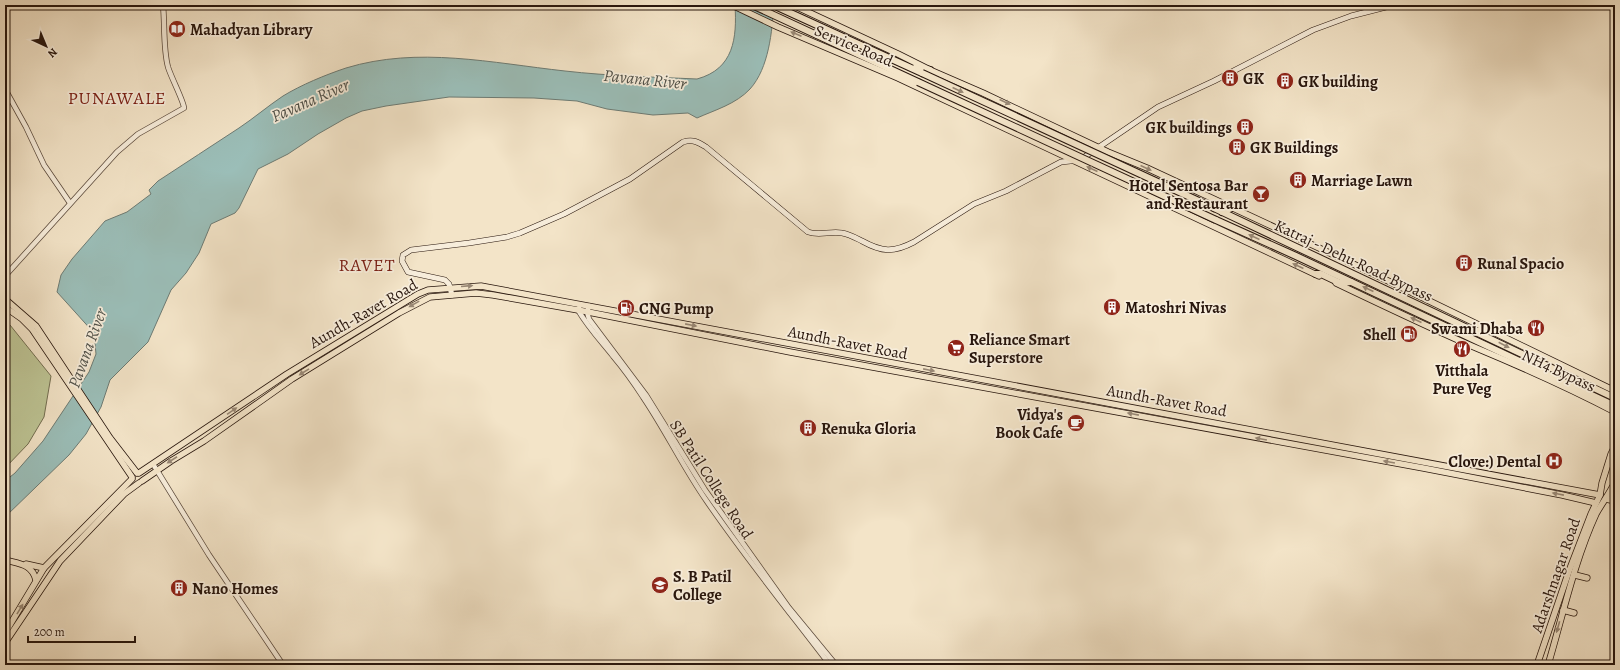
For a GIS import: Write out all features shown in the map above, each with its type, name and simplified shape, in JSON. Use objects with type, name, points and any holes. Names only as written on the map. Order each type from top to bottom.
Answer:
[{"type":"highway","points":[[752,5],[903,75],[921,89]]},
{"type":"highway","points":[[773,5],[905,65],[930,70]]},
{"type":"highway","name":"Katraj - Dehu Road Bypass","points":[[905,65],[1475,331],[1531,362]]},
{"type":"highway","name":"Katraj - Dehu Road Bypass","points":[[903,75],[1352,282],[1479,343],[1489,351],[1531,362]]},
{"type":"highway","points":[[1219,211],[1232,208]]},
{"type":"highway","points":[[1316,274],[1321,274],[1340,283],[1352,282]]},
{"type":"highway","points":[[1475,331],[1489,331]]},
{"type":"highway","points":[[1531,362],[1615,398]]},
{"type":"highway","points":[[1531,362],[1615,406]]},
{"type":"main road","name":"Service Road","points":[[732,5],[778,27],[921,89],[1316,274]]},
{"type":"main road","name":"Service Road","points":[[792,5],[1392,282],[1489,331],[1615,391]]},
{"type":"main road","points":[[452,295],[445,280],[408,272],[402,261],[403,255],[411,250],[469,243],[507,237],[520,233],[564,214],[630,179],[683,142],[690,140],[698,142],[706,147],[808,232],[814,234],[842,233],[874,248],[887,251],[909,245],[974,204],[1006,191],[1061,162],[1080,160],[1158,107],[1214,81],[1313,30],[1351,16],[1394,5]]},
{"type":"main road","name":"NH4 Bypass","points":[[1316,274],[1489,351],[1615,412]]},
{"type":"main road","name":"Aundh-Ravet Road","points":[[5,633],[45,567],[135,476],[286,374],[395,307],[424,291],[472,286],[488,286],[588,309],[840,361],[1054,399],[1423,468],[1596,503]]},
{"type":"main road","name":"Aundh-Ravet Road","points":[[5,643],[54,570],[70,549],[124,494],[204,441],[292,379],[399,313],[427,298],[472,293],[579,307]]},
{"type":"main road","points":[[5,299],[23,317],[135,476],[134,483],[140,482],[142,476],[135,476]]},
{"type":"main road","points":[[5,307],[23,317]]},
{"type":"main road","name":"Aundh-Ravet Road","points":[[588,309],[1600,495]]},
{"type":"main road","points":[[1600,495],[1602,483],[1615,446]]},
{"type":"main road","name":"Adarshnagar Road","points":[[1548,665],[1563,610],[1594,521],[1615,482]]},
{"type":"main road","name":"Adarshnagar Road","points":[[1537,665],[1569,571],[1600,495]]},
{"type":"main road","points":[[1606,499],[1615,501]]},
{"type":"main road","points":[[5,560],[32,569],[37,588],[41,589]]},
{"type":"main road","points":[[16,563],[45,567],[49,565],[54,570]]},
{"type":"main road","points":[[1575,575],[1587,578]]},
{"type":"main road","points":[[1563,610],[1574,613]]},
{"type":"street","points":[[5,276],[117,152],[138,134],[184,108],[168,67],[163,5]]},
{"type":"street","points":[[5,89],[26,127],[44,165],[70,203]]},
{"type":"street","name":"SB Patil College Road","points":[[579,307],[591,329],[613,356],[657,418],[685,468],[706,500],[814,641],[830,665]]},
{"type":"street","name":"SB Patil College Road","points":[[588,309],[589,319],[646,395],[705,490],[797,619]]},
{"type":"street","points":[[153,464],[209,555],[284,665]]},
{"type":"street","name":"SB Patil College Road","points":[[814,641],[836,665]]},
{"type":"green space","points":[[5,321],[10,325],[51,376],[44,417],[28,444],[5,468]]},
{"type":"water","name":"Pavana River","points":[[735,5],[774,5],[771,37],[765,60],[761,71],[750,89],[738,99],[697,118],[688,113],[653,115],[607,109],[577,101],[534,98],[449,97],[362,111],[346,118],[288,154],[258,169],[239,208],[235,213],[211,224],[199,253],[186,273],[171,290],[148,342],[110,380],[101,407],[86,434],[69,455],[5,517],[5,481],[15,473],[43,441],[89,372],[96,354],[94,333],[57,292],[61,275],[72,259],[105,221],[127,212],[151,194],[149,190],[158,181],[239,128],[290,92],[313,80],[346,68],[373,61],[400,58],[455,58],[582,73],[697,79],[719,68],[731,51],[735,29]]},
{"type":"place","name":"Mahadyan Library","points":[[177,29]]},
{"type":"place","name":"GK","points":[[1230,78]]},
{"type":"place","name":"GK building","points":[[1285,81]]},
{"type":"place","name":"GK buildings","points":[[1245,127]]},
{"type":"place","name":"GK Buildings","points":[[1237,147]]},
{"type":"place","name":"Marriage Lawn","points":[[1298,180]]},
{"type":"place","name":"Hotel Sentosa Bar and Restaurant","points":[[1261,194]]},
{"type":"place","name":"Runal Spacio","points":[[1464,263]]},
{"type":"place","name":"Matoshri Nivas","points":[[1112,307]]},
{"type":"place","name":"CNG Pump","points":[[626,308]]},
{"type":"place","name":"Swami Dhaba","points":[[1536,328]]},
{"type":"place","name":"Shell","points":[[1409,334]]},
{"type":"place","name":"Reliance Smart Superstore","points":[[956,348]]},
{"type":"place","name":"Vitthala Pure Veg","points":[[1462,349]]},
{"type":"place","name":"Vidya's Book Cafe","points":[[1076,423]]},
{"type":"place","name":"Renuka Gloria","points":[[808,428]]},
{"type":"place","name":"Clove:) Dental","points":[[1554,461]]},
{"type":"place","name":"S. B Patil College","points":[[660,585]]},
{"type":"place","name":"Nano Homes","points":[[179,588]]},
{"type":"district","name":"PUNAWALE","points":[[117,98]]},
{"type":"district","name":"RAVET","points":[[367,265]]}]
